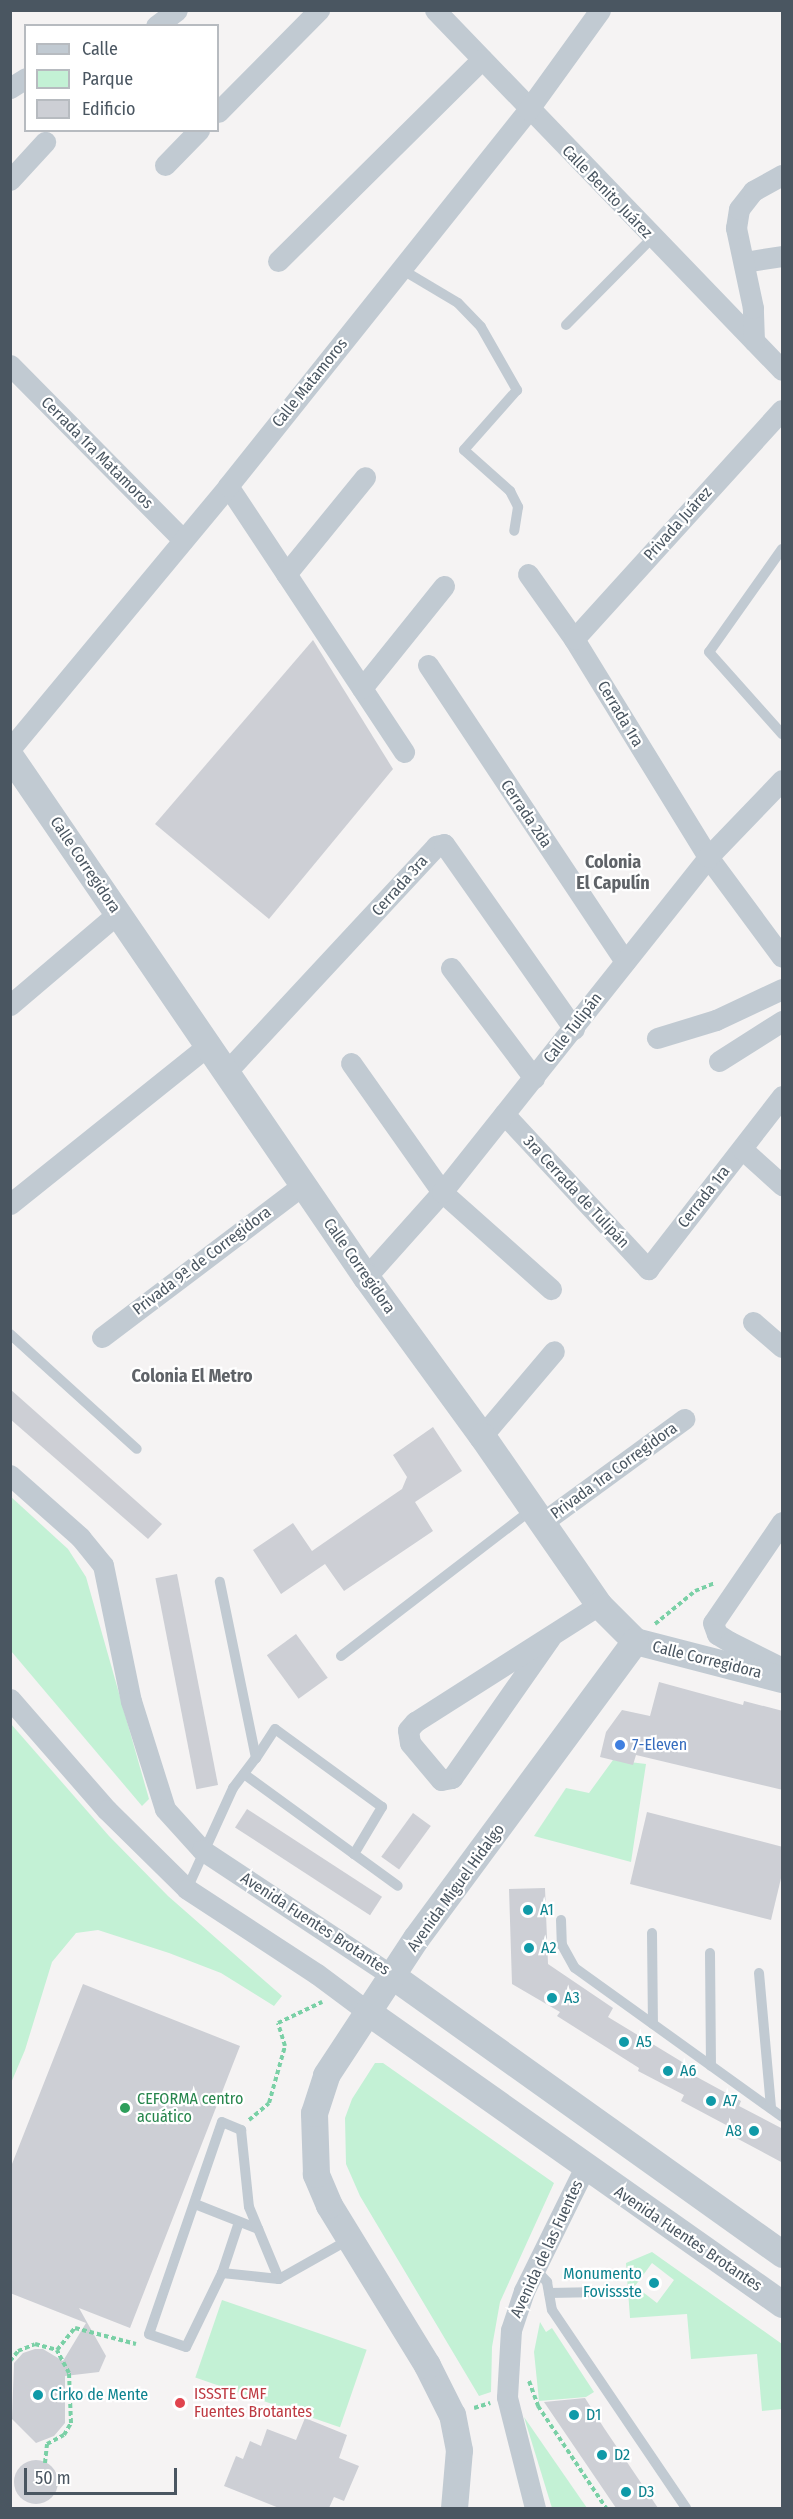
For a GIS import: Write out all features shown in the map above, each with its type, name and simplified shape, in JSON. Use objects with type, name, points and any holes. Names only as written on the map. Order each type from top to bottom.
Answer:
[{"type":"street","points":[[159,24],[177,10]]},
{"type":"street","points":[[219,111],[319,10]]},
{"type":"street","name":"Calle Benito Juárez","points":[[435,10],[528,110],[783,370]]},
{"type":"street","name":"Calle Matamoros","points":[[10,749],[228,486],[528,110],[600,10]]},
{"type":"street","points":[[278,261],[482,59]]},
{"type":"street","points":[[10,88],[24,79]]},
{"type":"street","points":[[165,165],[197,132]]},
{"type":"street","points":[[10,180],[45,142]]},
{"type":"street","points":[[754,341],[753,308],[736,228],[739,209],[753,191],[783,175]]},
{"type":"street","points":[[744,262],[783,255]]},
{"type":"street","name":"Cerrada 1ra Matamoros","points":[[10,365],[183,540]]},
{"type":"street","name":"Privada Juárez","points":[[574,639],[783,410]]},
{"type":"street","points":[[286,574],[365,477]]},
{"type":"street","points":[[228,486],[404,752]]},
{"type":"street","name":"Cerrada 1ra","points":[[528,573],[574,639],[708,857],[783,957]]},
{"type":"street","points":[[362,688],[444,586]]},
{"type":"street","name":"Cerrada 2da","points":[[428,665],[625,962]]},
{"type":"street","name":"Calle Corregidora","points":[[10,756],[228,1070],[366,1277],[539,1515],[599,1605],[640,1643],[783,1679]]},
{"type":"street","name":"Calle Tulipán","points":[[366,1277],[442,1192],[574,1029],[708,857],[783,780]]},
{"type":"street","name":"Cerrada 3ra","points":[[228,1070],[436,846],[444,844],[574,1029]]},
{"type":"street","points":[[10,1005],[118,913]]},
{"type":"street","points":[[451,968],[534,1078]]},
{"type":"street","points":[[657,1038],[716,1020],[783,989]]},
{"type":"street","points":[[720,1061],[783,1021]]},
{"type":"street","points":[[10,1204],[210,1044]]},
{"type":"street","points":[[351,1063],[442,1192],[550,1289]]},
{"type":"street","name":"Cerrada 1ra","points":[[648,1269],[783,1096]]},
{"type":"street","name":"3ra Cerrada de Tulipán","points":[[504,1114],[648,1269]]},
{"type":"street","points":[[742,1149],[783,1185]]},
{"type":"street","name":"Privada 9ª de Corregidora","points":[[102,1337],[303,1185]]},
{"type":"street","points":[[753,1322],[783,1347]]},
{"type":"street","points":[[482,1436],[554,1351]]},
{"type":"street","name":"Privada 1ra Corregidora","points":[[539,1515],[684,1419]]},
{"type":"street","name":"Avenida Fuentes Brotantes","points":[[10,1475],[80,1537],[103,1565],[132,1701],[165,1809],[202,1850],[394,1977],[783,2254]]},
{"type":"street","points":[[783,1522],[744,1572],[717,1612],[713,1623],[717,1634],[783,1668]]},
{"type":"street","points":[[550,1638],[452,1778],[441,1780],[410,1743],[408,1730],[415,1722],[599,1605]]},
{"type":"street","name":"Avenida Miguel Hidalgo","points":[[454,2508],[459,2450],[452,2415],[427,2365],[350,2239],[316,2174],[314,2113],[326,2075],[394,1977],[416,1938],[640,1643]]},
{"type":"street","name":"Avenida Fuentes Brotantes","points":[[10,1699],[107,1810],[187,1889],[342,1992],[585,2167],[783,2304]]},
{"type":"street","name":"Avenida de las Fuentes","points":[[535,2508],[507,2397],[515,2311],[585,2167]]},
{"type":"street","points":[[731,2268],[756,2235]]},
{"type":"lane","points":[[566,325],[652,238]]},
{"type":"lane","points":[[401,269],[458,303],[481,327],[518,390],[464,450],[510,491],[518,507],[514,531]]},
{"type":"lane","points":[[783,549],[709,652],[783,734]]},
{"type":"lane","points":[[10,1334],[137,1449]]},
{"type":"lane","points":[[341,1656],[539,1515]]},
{"type":"lane","points":[[219,1582],[256,1758]]},
{"type":"lane","points":[[187,1889],[202,1850],[233,1788],[275,1729],[382,1807],[354,1854]]},
{"type":"lane","points":[[244,1774],[398,1886]]},
{"type":"lane","points":[[561,1920],[562,1946],[575,1968],[783,2117]]},
{"type":"lane","points":[[652,1933],[653,2024]]},
{"type":"lane","points":[[710,1953],[711,2066]]},
{"type":"lane","points":[[759,1973],[771,2108]]},
{"type":"lane","points":[[239,2222],[222,2272],[186,2347],[149,2334],[222,2122],[241,2130],[249,2207],[279,2279]]},
{"type":"lane","points":[[195,2204],[258,2229]]},
{"type":"lane","points":[[222,2272],[279,2279],[350,2239]]},
{"type":"lane","points":[[535,2269],[547,2282],[552,2310],[687,2508]]},
{"type":"lane","points":[[549,2293],[588,2292]]},
{"type":"path","points":[[640,1643],[654,1625],[695,1591],[744,1572]]},
{"type":"path","points":[[241,2130],[268,2103],[285,2046],[278,2023],[342,1992]]},
{"type":"path","points":[[57,2350],[75,2328],[144,2346],[149,2334]]},
{"type":"path","points":[[10,2361],[18,2351],[35,2344],[57,2350],[69,2373],[71,2424],[64,2435],[47,2444],[45,2463]]},
{"type":"path","points":[[529,2371],[538,2406],[606,2508]]},
{"type":"path","points":[[452,2415],[507,2397]]},
{"type":"green space","points":[[10,1496],[68,1549],[86,1577],[149,1799],[142,1806],[11,1651]]},
{"type":"green space","points":[[11,1724],[109,1836],[168,1896],[282,1996],[274,2006],[221,1973],[169,1953],[98,1930],[76,1933],[52,1962],[25,2050],[11,2083]]},
{"type":"green space","points":[[613,1760],[646,1764],[631,1862],[534,1836],[566,1788],[589,1793]]},
{"type":"green space","points":[[375,2063],[383,2063],[554,2183],[500,2302],[492,2347],[491,2392],[479,2396],[360,2196],[346,2164],[345,2118],[352,2099]]},
{"type":"green space","points":[[652,2252],[782,2344],[782,2409],[762,2411],[757,2354],[691,2359],[687,2314],[630,2318],[626,2263]],"holes":[[[652,2263],[674,2280],[657,2303],[635,2286]]]},
{"type":"green space","points":[[222,2300],[367,2350],[340,2427],[195,2378]]},
{"type":"green space","points":[[540,2322],[546,2332],[552,2328],[594,2392],[586,2397],[539,2401],[534,2352]]},
{"type":"green space","points":[[524,2417],[587,2508],[552,2508]]},
{"type":"building","points":[[313,640],[393,769],[269,919],[155,824]]},
{"type":"building","points":[[10,1389],[162,1524],[148,1539],[10,1419]]},
{"type":"building","points":[[433,1427],[462,1471],[415,1502],[433,1531],[344,1591],[325,1564],[281,1594],[253,1550],[293,1523],[312,1551],[402,1489],[407,1477],[393,1455]]},
{"type":"building","points":[[177,1574],[218,1785],[196,1789],[155,1578]]},
{"type":"building","points":[[296,1634],[328,1678],[299,1699],[267,1655]]},
{"type":"building","points":[[659,1682],[743,1705],[744,1701],[783,1711],[783,1790],[636,1755],[633,1765],[600,1757],[606,1732],[622,1710],[650,1716]]},
{"type":"building","points":[[247,1809],[382,1897],[370,1915],[235,1827]]},
{"type":"building","points":[[647,1812],[783,1847],[783,1870],[771,1920],[630,1884]]},
{"type":"building","points":[[413,1813],[431,1826],[399,1870],[381,1857]]},
{"type":"building","points":[[545,1888],[548,1964],[613,2008],[608,2017],[697,2071],[695,2076],[741,2101],[739,2106],[783,2129],[783,2163],[725,2132],[728,2126],[681,2101],[684,2095],[638,2071],[639,2068],[557,2016],[560,2012],[512,1984],[509,1889]]},
{"type":"building","name":"CEFORMA centro acuático","points":[[83,1984],[240,2046],[130,2328],[79,2308],[106,2356],[99,2372],[65,2376],[65,2423],[54,2436],[36,2443],[12,2419],[14,2363],[23,2353],[35,2349],[43,2349],[63,2361],[86,2323],[10,2293],[10,2169]]},
{"type":"building","points":[[585,2398],[658,2508],[616,2508],[544,2402]]},
{"type":"building","points":[[305,2418],[347,2435],[339,2458],[359,2466],[344,2501],[334,2497],[329,2508],[279,2508],[224,2486],[236,2456],[243,2459],[250,2441],[261,2446],[267,2429],[296,2440]]},
{"type":"building","points":[[36,2460],[51,2467],[58,2482],[51,2497],[36,2504],[21,2497],[14,2482],[21,2467]]},
{"type":"place","name":"7-Eleven","points":[[620,1745]]},
{"type":"place","name":"A1","points":[[528,1910]]},
{"type":"place","name":"A2","points":[[529,1948]]},
{"type":"place","name":"A3","points":[[552,1998]]},
{"type":"place","name":"A5","points":[[624,2042]]},
{"type":"place","name":"A6","points":[[668,2071]]},
{"type":"place","name":"A7","points":[[711,2101]]},
{"type":"place","name":"CEFORMA centro acuático","points":[[125,2108]]},
{"type":"place","name":"A8","points":[[754,2131]]},
{"type":"place","name":"Monumento Fovissste","points":[[654,2283]]},
{"type":"place","name":"Cirko de Mente","points":[[38,2395]]},
{"type":"place","name":"ISSSTE CMF Fuentes Brotantes","points":[[180,2403]]},
{"type":"place","name":"D1","points":[[574,2415]]},
{"type":"place","name":"D2","points":[[602,2455]]},
{"type":"place","name":"D3","points":[[626,2492]]},
{"type":"district","name":"Colonia El Capulín","points":[[613,873]]},
{"type":"district","name":"Colonia El Metro","points":[[192,1376]]}]
